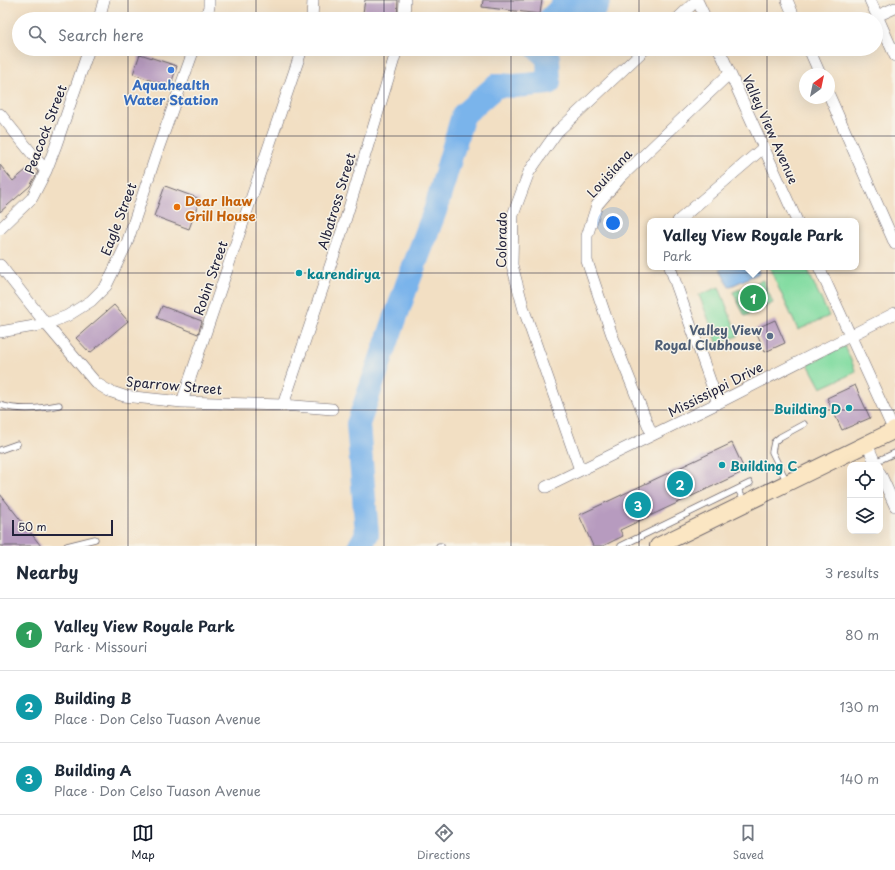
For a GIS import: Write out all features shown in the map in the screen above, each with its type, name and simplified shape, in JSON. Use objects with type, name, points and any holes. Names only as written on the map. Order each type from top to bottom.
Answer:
[{"type":"street","points":[[101,12],[104,0]]},
{"type":"street","points":[[207,12],[209,0]]},
{"type":"street","points":[[312,12],[313,0]]},
{"type":"street","points":[[404,12],[405,0]]},
{"type":"street","points":[[684,12],[697,0],[703,12]]},
{"type":"street","points":[[787,0],[792,12]]},
{"type":"street","points":[[870,0],[875,12]]},
{"type":"street","points":[[883,13],[895,8]]},
{"type":"street","points":[[883,29],[895,56]]},
{"type":"street","name":"Peacock Street","points":[[0,229],[32,198],[46,171],[87,56]]},
{"type":"street","name":"Eagle Street","points":[[0,332],[46,324],[67,316],[91,301],[106,286],[127,243],[157,152],[191,56]]},
{"type":"street","name":"Robin Street","points":[[182,402],[300,56]]},
{"type":"street","name":"Albatross Street","points":[[283,405],[342,231],[395,56]]},
{"type":"street","name":"Colorado","points":[[580,470],[524,310],[512,265],[513,215],[529,172],[557,132],[638,56]]},
{"type":"street","name":"Valley View Avenue","points":[[722,56],[796,218]]},
{"type":"street","points":[[812,56],[817,68]]},
{"type":"street","name":"Louisiana","points":[[652,436],[612,335],[587,261],[587,236],[597,205],[622,177],[730,73]]},
{"type":"street","points":[[833,104],[895,244]]},
{"type":"street","points":[[0,114],[46,171]]},
{"type":"street","points":[[681,218],[763,148]]},
{"type":"street","name":"Sparrow Street","points":[[0,265],[46,324],[96,383],[109,391],[124,396],[182,402],[283,405],[332,409]]},
{"type":"street","points":[[671,270],[718,403]]},
{"type":"street","points":[[658,546],[894,430],[820,270]]},
{"type":"street","name":"Mississippi Drive","points":[[546,487],[652,436],[895,313]]},
{"type":"street","points":[[867,444],[876,462]]},
{"type":"street","points":[[883,480],[895,506]]},
{"type":"lane","points":[[0,405],[12,409],[44,408],[59,405]]},
{"type":"lane","points":[[788,482],[772,452],[774,442],[780,437],[804,424]]},
{"type":"lane","points":[[0,450],[17,444]]},
{"type":"lane","points":[[878,462],[895,453]]},
{"type":"lane","points":[[621,546],[750,483]]},
{"type":"lane","points":[[738,489],[745,503]]},
{"type":"lane","points":[[67,546],[95,538]]},
{"type":"green space","points":[[770,270],[807,270],[829,316],[798,330]]},
{"type":"green space","points":[[763,280],[773,303],[745,316],[733,292]]},
{"type":"green space","points":[[719,287],[738,336],[718,344],[699,295]]},
{"type":"green space","points":[[845,346],[856,372],[821,388],[808,364]]},
{"type":"water","points":[[720,270],[758,270],[759,273],[729,287]]},
{"type":"building","points":[[365,0],[398,0],[397,12],[363,12]]},
{"type":"building","points":[[483,0],[542,0],[540,12],[523,12],[482,7]]},
{"type":"building","points":[[139,56],[146,56],[177,66],[170,87],[133,74]]},
{"type":"building","points":[[0,165],[13,181],[32,165],[38,172],[30,186],[0,212]]},
{"type":"building","name":"Dear Ihaw Grill House","points":[[165,186],[200,199],[189,229],[154,216]]},
{"type":"building","points":[[114,305],[128,321],[90,353],[76,338]]},
{"type":"building","points":[[162,306],[202,321],[198,334],[157,318]]},
{"type":"building","name":"Valley View Royal Clubhouse","points":[[775,320],[785,343],[765,352],[755,329]]},
{"type":"building","name":"Building D","points":[[855,385],[870,418],[842,430],[827,398]]},
{"type":"building","points":[[732,443],[745,471],[620,530],[623,536],[603,546],[593,546],[579,515]]},
{"type":"building","points":[[0,494],[41,546],[0,546]]},
{"type":"waterway","points":[[557,12],[565,4],[595,8],[599,0]]},
{"type":"waterway","points":[[360,546],[367,534],[358,424],[408,282],[435,211],[463,115],[497,85],[514,86],[549,83],[548,58],[546,56]]},
{"type":"place","name":"Aquahealth Water Station","points":[[171,70]]},
{"type":"place","name":"Dear Ihaw Grill House","points":[[177,207]]},
{"type":"place","name":"karendirya","points":[[299,273]]},
{"type":"place","name":"Valley View Royale Park","points":[[753,298]]},
{"type":"place","name":"Valley View Royal Clubhouse","points":[[770,336]]},
{"type":"place","name":"Building D","points":[[849,408]]},
{"type":"place","name":"Building C","points":[[722,465]]},
{"type":"place","name":"Building B","points":[[680,484]]},
{"type":"place","name":"Building A","points":[[638,505]]}]
